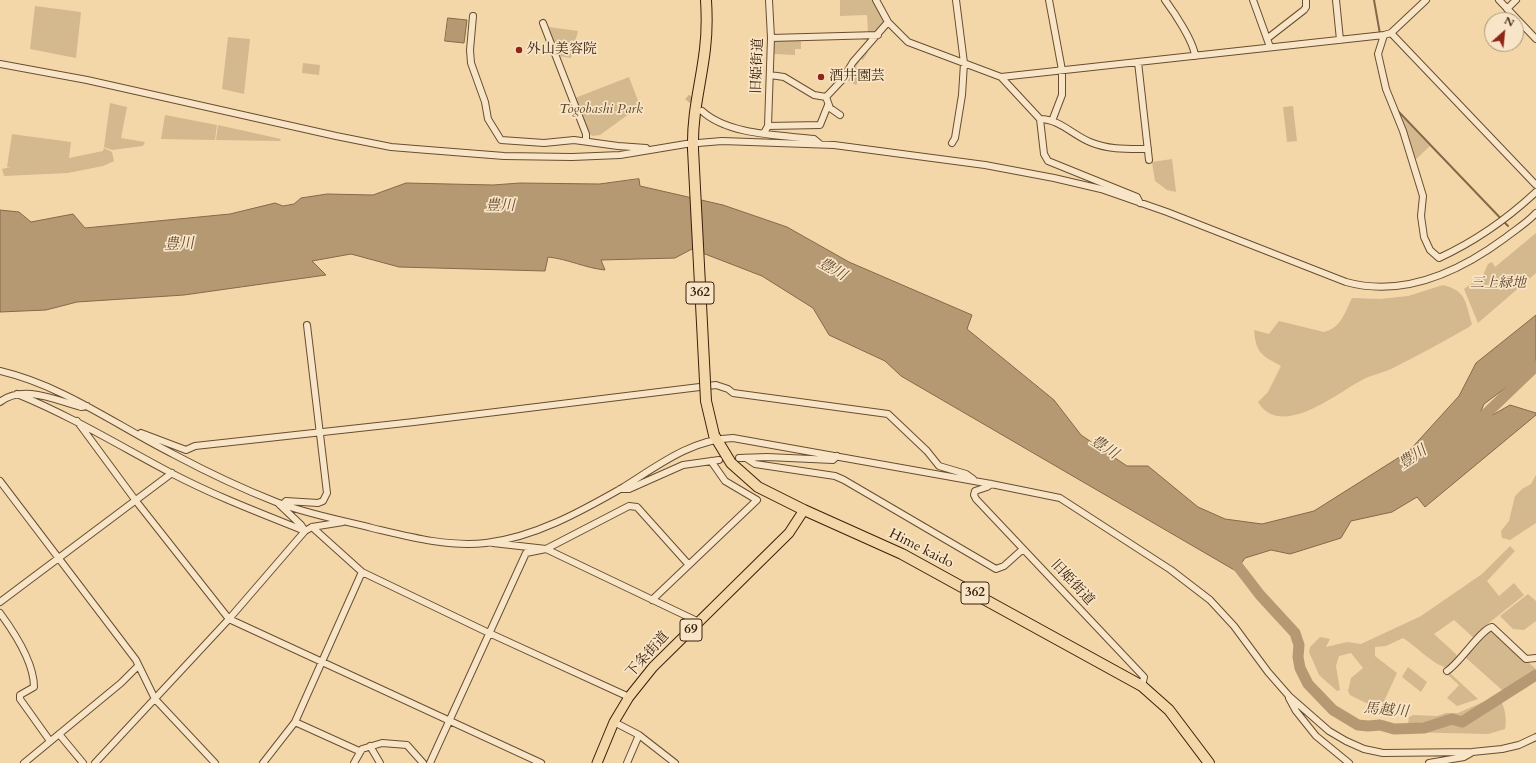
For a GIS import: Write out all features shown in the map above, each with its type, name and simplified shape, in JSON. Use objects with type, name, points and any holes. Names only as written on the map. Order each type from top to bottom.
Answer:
[{"type":"highway","name":"362","points":[[706,0],[706,48],[695,104],[693,146],[706,401],[716,437]]},
{"type":"highway","name":"Hime kaido","points":[[716,437],[731,463],[749,480],[758,486],[804,510],[902,554],[1142,686],[1169,710],[1209,763]]},
{"type":"main road","name":"下条街道","points":[[597,763],[614,722],[629,697],[652,667],[789,533],[804,510]]},
{"type":"street","name":"旧姫街道","points":[[764,133],[768,126],[770,75],[771,38],[769,0]]},
{"type":"street","points":[[876,0],[888,22],[908,42],[1001,77],[1040,119],[1044,154],[1048,161],[1137,197],[1140,203]]},
{"type":"street","points":[[952,143],[955,138],[962,95],[964,63],[956,0]]},
{"type":"street","points":[[1049,0],[1062,70],[1062,95],[1052,121]]},
{"type":"street","points":[[1165,0],[1189,40],[1195,56]]},
{"type":"street","points":[[1252,0],[1268,38],[1270,47]]},
{"type":"street","points":[[1268,38],[1304,10],[1306,7],[1306,0]]},
{"type":"street","points":[[1336,0],[1340,40]]},
{"type":"street","points":[[1001,77],[1384,35],[1391,33],[1426,0]]},
{"type":"street","points":[[1499,0],[1536,39]]},
{"type":"street","points":[[1507,8],[1516,0]]},
{"type":"street","points":[[473,16],[470,50],[471,63],[485,102],[488,119],[501,140],[544,143],[574,140],[618,146],[658,148],[693,146],[722,141],[820,144],[870,149],[1000,168],[1101,189],[1346,282],[1379,288],[1424,282],[1453,270],[1492,247],[1536,213]]},
{"type":"street","points":[[826,97],[842,80],[853,62],[888,22]]},
{"type":"street","points":[[543,23],[586,134],[586,141]]},
{"type":"street","points":[[1391,33],[1536,185]]},
{"type":"street","points":[[771,38],[878,35]]},
{"type":"street","points":[[1384,35],[1379,49],[1379,60],[1386,89],[1403,131],[1423,196],[1422,228],[1430,250],[1439,258],[1465,246],[1517,210],[1536,192]]},
{"type":"street","points":[[1138,62],[1149,160]]},
{"type":"street","points":[[0,64],[87,80],[328,135],[391,147],[461,154],[572,157],[620,155],[658,148]]},
{"type":"street","points":[[770,75],[784,77],[814,95],[826,97]]},
{"type":"street","points":[[768,126],[820,126],[828,105],[826,97]]},
{"type":"street","points":[[828,105],[840,115]]},
{"type":"street","points":[[702,110],[710,118],[726,126],[764,133],[814,139],[820,144]]},
{"type":"street","points":[[1040,119],[1052,121],[1079,137],[1099,145],[1116,149],[1148,149]]},
{"type":"street","points":[[279,503],[286,501],[318,503],[327,493],[307,325]]},
{"type":"street","points":[[0,371],[23,376],[60,392],[176,456],[279,503],[347,522],[430,542],[487,543],[546,549],[699,622]]},
{"type":"street","points":[[131,431],[141,433],[186,450],[195,446],[321,433],[716,385],[733,393],[888,414],[928,452],[939,466],[966,474],[977,481]]},
{"type":"street","points":[[17,394],[77,421],[172,473],[218,496],[306,531]]},
{"type":"street","points":[[0,402],[7,396],[32,394],[81,407],[87,406]]},
{"type":"street","points":[[77,421],[136,501],[229,619],[540,763]]},
{"type":"street","points":[[487,543],[543,529],[620,489],[672,457],[716,437],[733,438],[977,481],[1060,498],[1171,570],[1220,609],[1268,672],[1289,696],[1329,731],[1364,749],[1383,753],[1472,752],[1502,749],[1519,745],[1536,738]]},
{"type":"street","points":[[739,458],[833,460],[838,456]]},
{"type":"street","points":[[746,458],[755,464],[835,476],[996,569],[1004,566],[1023,549]]},
{"type":"street","points":[[620,489],[629,489],[683,466],[719,460]]},
{"type":"street","points":[[652,600],[757,500],[725,481],[711,461]]},
{"type":"street","points":[[0,602],[172,473]]},
{"type":"street","points":[[0,481],[59,558],[138,666],[155,699],[215,763]]},
{"type":"street","name":"旧姫街道","points":[[991,484],[987,487],[975,490],[974,494],[976,499],[1144,677],[1142,686]]},
{"type":"street","points":[[279,503],[306,531]]},
{"type":"street","points":[[430,763],[526,553],[546,549],[629,506],[637,507],[689,564]]},
{"type":"street","points":[[95,763],[229,619],[306,531],[312,527],[347,522]]},
{"type":"street","points":[[312,527],[362,572],[489,633],[629,697]]},
{"type":"street","points":[[262,763],[294,722],[362,572]]},
{"type":"street","points":[[0,613],[15,632],[34,678],[34,687],[20,695],[20,700],[50,741]]},
{"type":"street","points":[[1447,671],[1476,642],[1485,630],[1492,627],[1526,659],[1536,658]]},
{"type":"street","points":[[24,763],[121,683],[138,666]]},
{"type":"street","points":[[1289,696],[1289,700],[1296,711],[1316,736],[1349,763]]},
{"type":"street","points":[[294,722],[359,751]]},
{"type":"street","points":[[614,722],[639,735],[675,763]]},
{"type":"street","points":[[59,734],[83,763]]},
{"type":"street","points":[[627,763],[639,735]]},
{"type":"street","points":[[354,763],[359,751],[382,743],[408,744],[423,763]]},
{"type":"street","points":[[370,746],[380,763]]},
{"type":"street","points":[[1429,763],[1464,757],[1472,752]]},
{"type":"green space","points":[[840,0],[873,0],[884,21],[876,33],[868,33],[867,15],[840,16]]},
{"type":"green space","points":[[35,6],[81,12],[76,58],[30,49]]},
{"type":"green space","points":[[549,27],[578,31],[571,58],[559,56]]},
{"type":"green space","points":[[228,37],[250,39],[244,94],[222,89]]},
{"type":"green space","points":[[801,39],[801,49],[795,49],[795,55],[774,54],[774,40]]},
{"type":"green space","points":[[866,50],[868,52],[856,67],[862,75],[856,85],[845,79],[854,63]]},
{"type":"green space","points":[[303,63],[320,65],[319,75],[302,73]]},
{"type":"green space","name":"Togobashi Park","points":[[629,77],[640,106],[600,135],[593,136],[589,134],[575,98]]},
{"type":"green space","points":[[110,103],[127,107],[121,138],[145,142],[143,146],[112,150],[104,147]]},
{"type":"green space","points":[[1293,106],[1297,141],[1287,142],[1283,107]]},
{"type":"green space","points":[[1395,110],[1430,146],[1414,161]]},
{"type":"green space","points":[[165,115],[217,125],[215,140],[161,139]]},
{"type":"green space","points":[[218,125],[281,139],[280,141],[216,140]]},
{"type":"green space","points":[[12,134],[71,142],[69,158],[103,151],[104,148],[112,152],[114,161],[103,166],[68,173],[4,176],[2,169],[11,167],[7,167]]},
{"type":"green space","points":[[1172,159],[1176,192],[1167,190],[1155,181],[1152,162]]},
{"type":"green space","name":"三上緑地","points":[[1536,233],[1536,273],[1478,323],[1464,289],[1483,275],[1488,264],[1492,262],[1495,267]]},
{"type":"green space","points":[[1443,285],[1451,287],[1464,298],[1472,324],[1469,327],[1391,369],[1362,380],[1324,403],[1309,410],[1294,415],[1280,416],[1268,412],[1258,402],[1268,392],[1281,366],[1264,356],[1258,349],[1254,330],[1269,334],[1279,321],[1324,332],[1335,327],[1342,319],[1352,298],[1380,299],[1408,296]]},
{"type":"green space","points":[[1536,475],[1536,523],[1510,540],[1502,538],[1501,531],[1509,521],[1515,496],[1522,489],[1531,484]]},
{"type":"green space","points":[[1510,546],[1515,551],[1487,581],[1499,596],[1514,583],[1524,595],[1490,622],[1475,639],[1454,620],[1434,634],[1456,654],[1457,657],[1452,664],[1444,667],[1428,658],[1403,638],[1386,646],[1375,647],[1375,656],[1397,673],[1380,710],[1350,695],[1348,691],[1351,678],[1363,668],[1351,653],[1339,656],[1336,666],[1340,690],[1337,691],[1319,675],[1309,652],[1310,647],[1320,637],[1330,639],[1326,647],[1347,642],[1361,644],[1421,616],[1482,574]]},
{"type":"green space","points":[[1528,594],[1536,601],[1536,621],[1524,630],[1513,629],[1500,616]]},
{"type":"green space","points":[[1490,629],[1536,669],[1525,681],[1502,690],[1465,657]]},
{"type":"green space","points":[[1408,667],[1427,682],[1421,692],[1402,677]]},
{"type":"green space","points":[[1450,673],[1478,699],[1457,706],[1447,698],[1459,685],[1448,675]]},
{"type":"green space","points":[[1498,697],[1505,712],[1505,729],[1488,734],[1403,732],[1404,725],[1408,724],[1409,717],[1413,715],[1437,716],[1446,713],[1458,713]]},
{"type":"water","points":[[448,18],[467,20],[464,43],[445,41]]},
{"type":"water","points":[[639,179],[640,186],[723,205],[787,227],[849,262],[972,315],[967,329],[1054,400],[1081,435],[1127,466],[1148,466],[1198,507],[1225,519],[1262,524],[1314,511],[1409,451],[1459,396],[1476,363],[1536,315],[1536,365],[1484,404],[1475,425],[1510,405],[1536,413],[1536,415],[1425,507],[1417,497],[1392,512],[1351,521],[1341,538],[1290,554],[1271,550],[1245,558],[1236,571],[901,376],[885,361],[829,335],[813,308],[762,276],[692,249],[675,258],[601,260],[605,270],[548,257],[545,271],[399,267],[351,254],[312,261],[326,275],[184,295],[77,302],[46,310],[0,312],[0,210],[19,212],[31,222],[73,214],[85,228],[230,214],[275,203],[283,206],[294,204],[301,198],[327,194],[373,195],[406,183],[493,185],[520,183],[599,184]]},
{"type":"waterway","points":[[1374,0],[1380,34]]},
{"type":"waterway","points":[[1397,110],[1508,226]]},
{"type":"waterway","name":"豊川","points":[[1467,432],[1536,366]]},
{"type":"waterway","name":"馬越川","points":[[1230,556],[1260,595],[1295,633],[1299,645],[1298,657],[1300,668],[1308,684],[1333,710],[1358,725],[1380,725],[1394,729],[1424,728],[1452,719],[1462,722],[1536,675]]},
{"type":"tunnel","points":[[687,97],[698,106]]},
{"type":"place","name":"外山美容院","points":[[519,50]]},
{"type":"place","name":"酒井園芸","points":[[821,77]]}]
